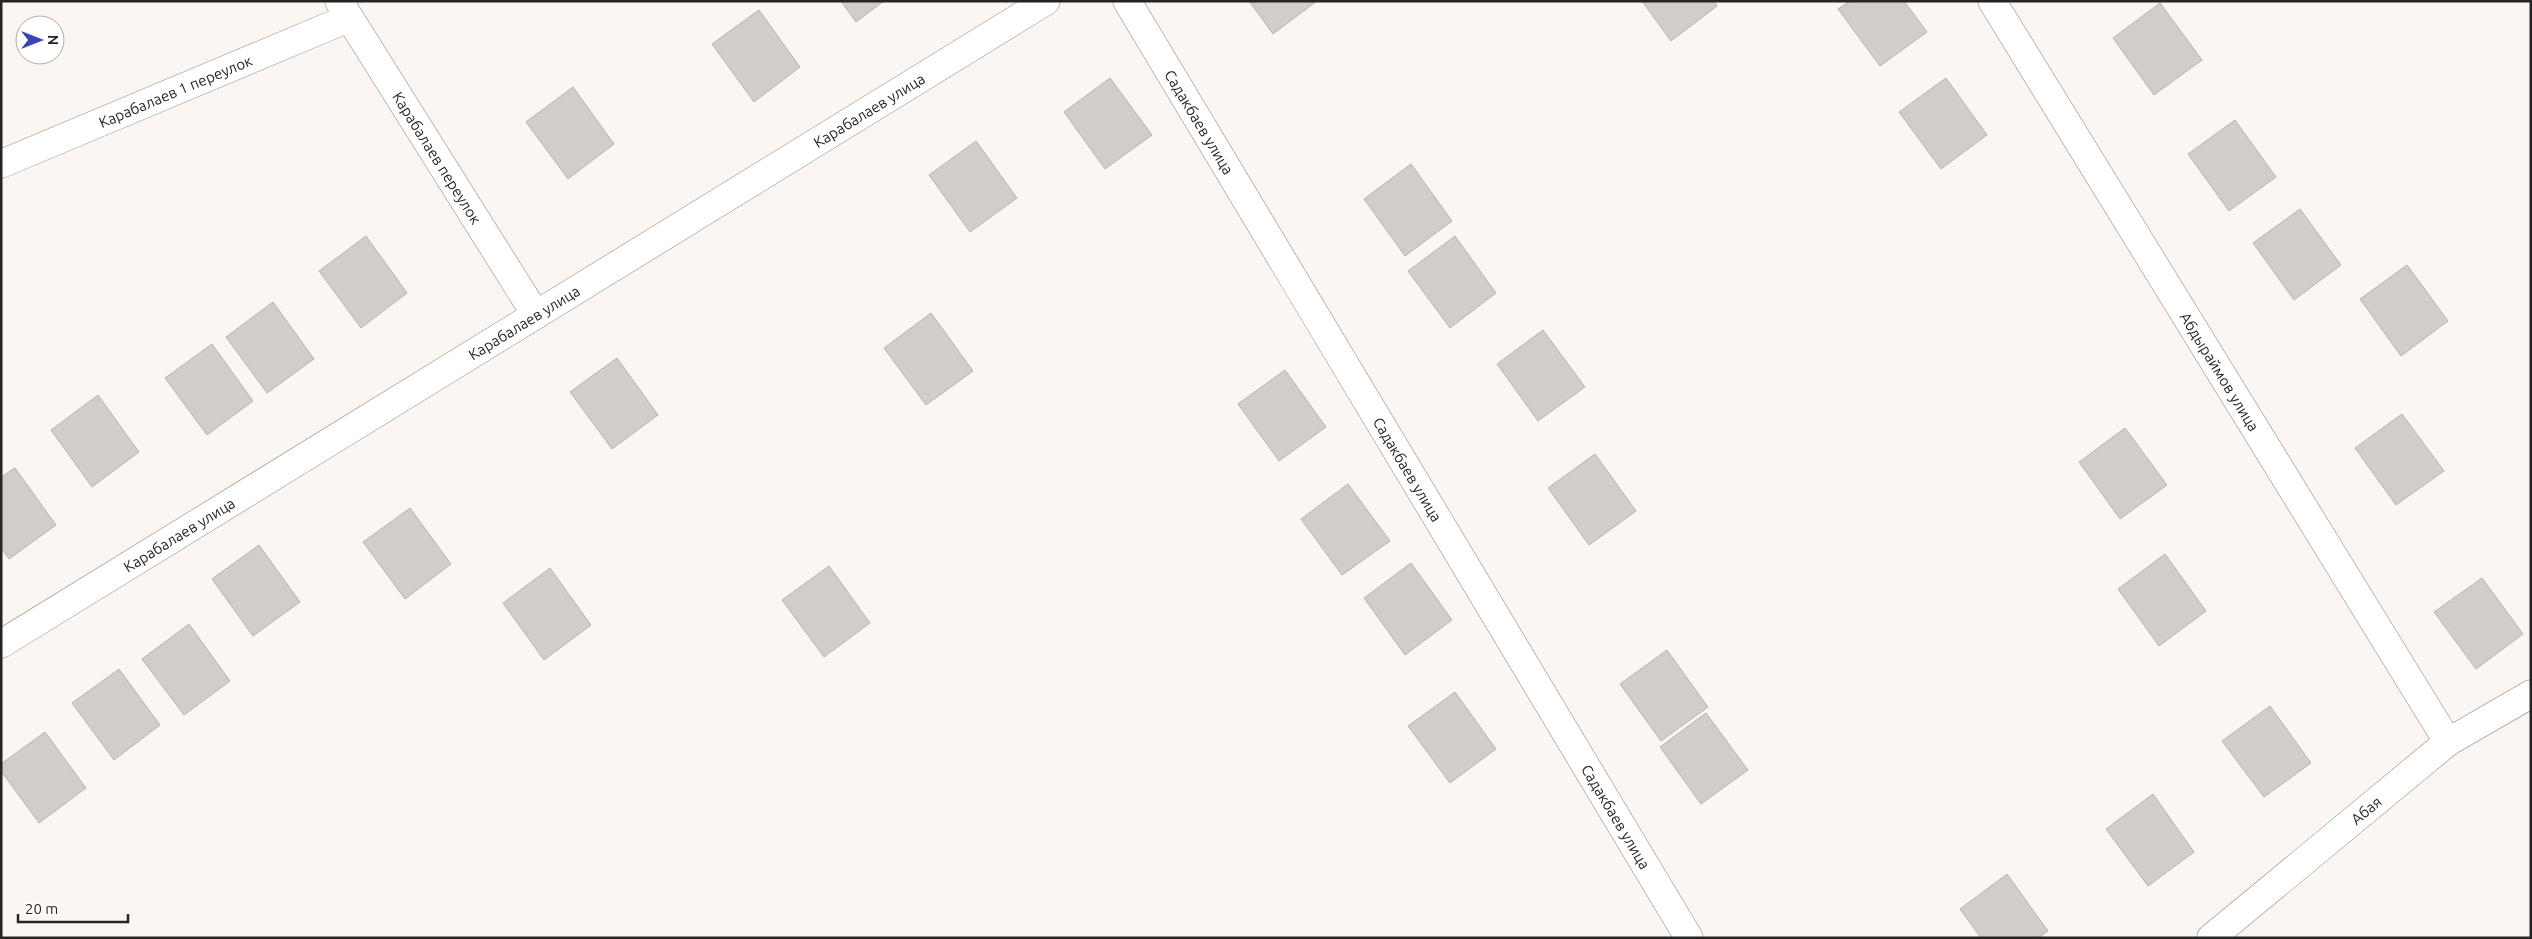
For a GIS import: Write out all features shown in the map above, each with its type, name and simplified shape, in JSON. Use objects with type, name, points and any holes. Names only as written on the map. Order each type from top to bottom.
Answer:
[{"type":"street","name":"Карабалаев улица","points":[[1,644],[1046,1]]},
{"type":"street","name":"Садакбаев улица","points":[[1127,1],[1689,938]]},
{"type":"street","name":"Абдыраймов улица","points":[[1992,1],[2448,742]]},
{"type":"street","name":"Карабалаев переулок","points":[[344,10],[536,315]]},
{"type":"street","name":"Карабалаев 1 переулок","points":[[1,164],[344,10]]},
{"type":"street","name":"Абая","points":[[2211,938],[2448,742],[2531,694]]},
{"type":"building","points":[[841,1],[884,1],[856,22]]},
{"type":"building","points":[[1249,1],[1317,1],[1273,34]]},
{"type":"building","points":[[1642,1],[1714,1],[1717,6],[1671,41]]},
{"type":"building","points":[[1850,1],[1904,1],[1927,32],[1880,66],[1838,9]]},
{"type":"building","points":[[2160,3],[2202,60],[2154,95],[2113,38]]},
{"type":"building","points":[[759,10],[800,67],[754,102],[712,44]]},
{"type":"building","points":[[1110,78],[1152,135],[1105,169],[1064,112]]},
{"type":"building","points":[[1946,78],[1987,135],[1941,169],[1899,112]]},
{"type":"building","points":[[573,87],[614,144],[568,179],[526,122]]},
{"type":"building","points":[[2235,120],[2276,177],[2229,211],[2188,154]]},
{"type":"building","points":[[976,141],[1017,198],[970,232],[929,175]]},
{"type":"building","points":[[1411,164],[1452,221],[1405,256],[1364,199]]},
{"type":"building","points":[[2300,209],[2341,265],[2294,300],[2253,243]]},
{"type":"building","points":[[366,236],[407,293],[361,328],[319,271]]},
{"type":"building","points":[[1455,236],[1496,293],[1450,328],[1408,271]]},
{"type":"building","points":[[2407,265],[2448,321],[2401,356],[2360,299]]},
{"type":"building","points":[[273,302],[314,359],[267,393],[226,337]]},
{"type":"building","points":[[931,313],[973,371],[926,405],[884,348]]},
{"type":"building","points":[[1543,330],[1585,387],[1538,421],[1497,364]]},
{"type":"building","points":[[212,344],[253,401],[207,435],[165,378]]},
{"type":"building","points":[[617,358],[658,415],[612,449],[570,392]]},
{"type":"building","points":[[1285,370],[1326,427],[1279,461],[1238,404]]},
{"type":"building","points":[[98,395],[139,452],[92,487],[51,430]]},
{"type":"building","points":[[2402,414],[2444,471],[2396,505],[2355,448]]},
{"type":"building","points":[[2125,428],[2167,485],[2120,519],[2079,462]]},
{"type":"building","points":[[1595,454],[1636,511],[1589,545],[1548,488]]},
{"type":"building","points":[[15,468],[56,525],[9,559],[1,548],[1,477]]},
{"type":"building","points":[[1348,484],[1390,541],[1342,575],[1301,519]]},
{"type":"building","points":[[410,508],[451,564],[405,599],[363,542]]},
{"type":"building","points":[[259,545],[300,602],[253,636],[212,579]]},
{"type":"building","points":[[2165,554],[2206,611],[2159,646],[2118,589]]},
{"type":"building","points":[[1411,563],[1452,620],[1405,655],[1364,598]]},
{"type":"building","points":[[829,566],[870,623],[824,657],[782,600]]},
{"type":"building","points":[[550,568],[591,625],[544,660],[503,603]]},
{"type":"building","points":[[2482,578],[2523,634],[2476,669],[2434,612]]},
{"type":"building","points":[[189,624],[230,681],[184,715],[142,659]]},
{"type":"building","points":[[1667,650],[1708,707],[1661,741],[1620,684]]},
{"type":"building","points":[[119,669],[160,725],[114,760],[72,703]]},
{"type":"building","points":[[1455,692],[1496,749],[1450,783],[1408,726]]},
{"type":"building","points":[[2270,706],[2311,763],[2264,797],[2222,741]]},
{"type":"building","points":[[1706,713],[1748,770],[1701,804],[1660,747]]},
{"type":"building","points":[[45,732],[86,788],[39,823],[1,771],[1,764]]},
{"type":"building","points":[[2153,794],[2194,852],[2148,886],[2106,829]]},
{"type":"building","points":[[2007,874],[2048,931],[2038,938],[1981,938],[1960,909]]}]
